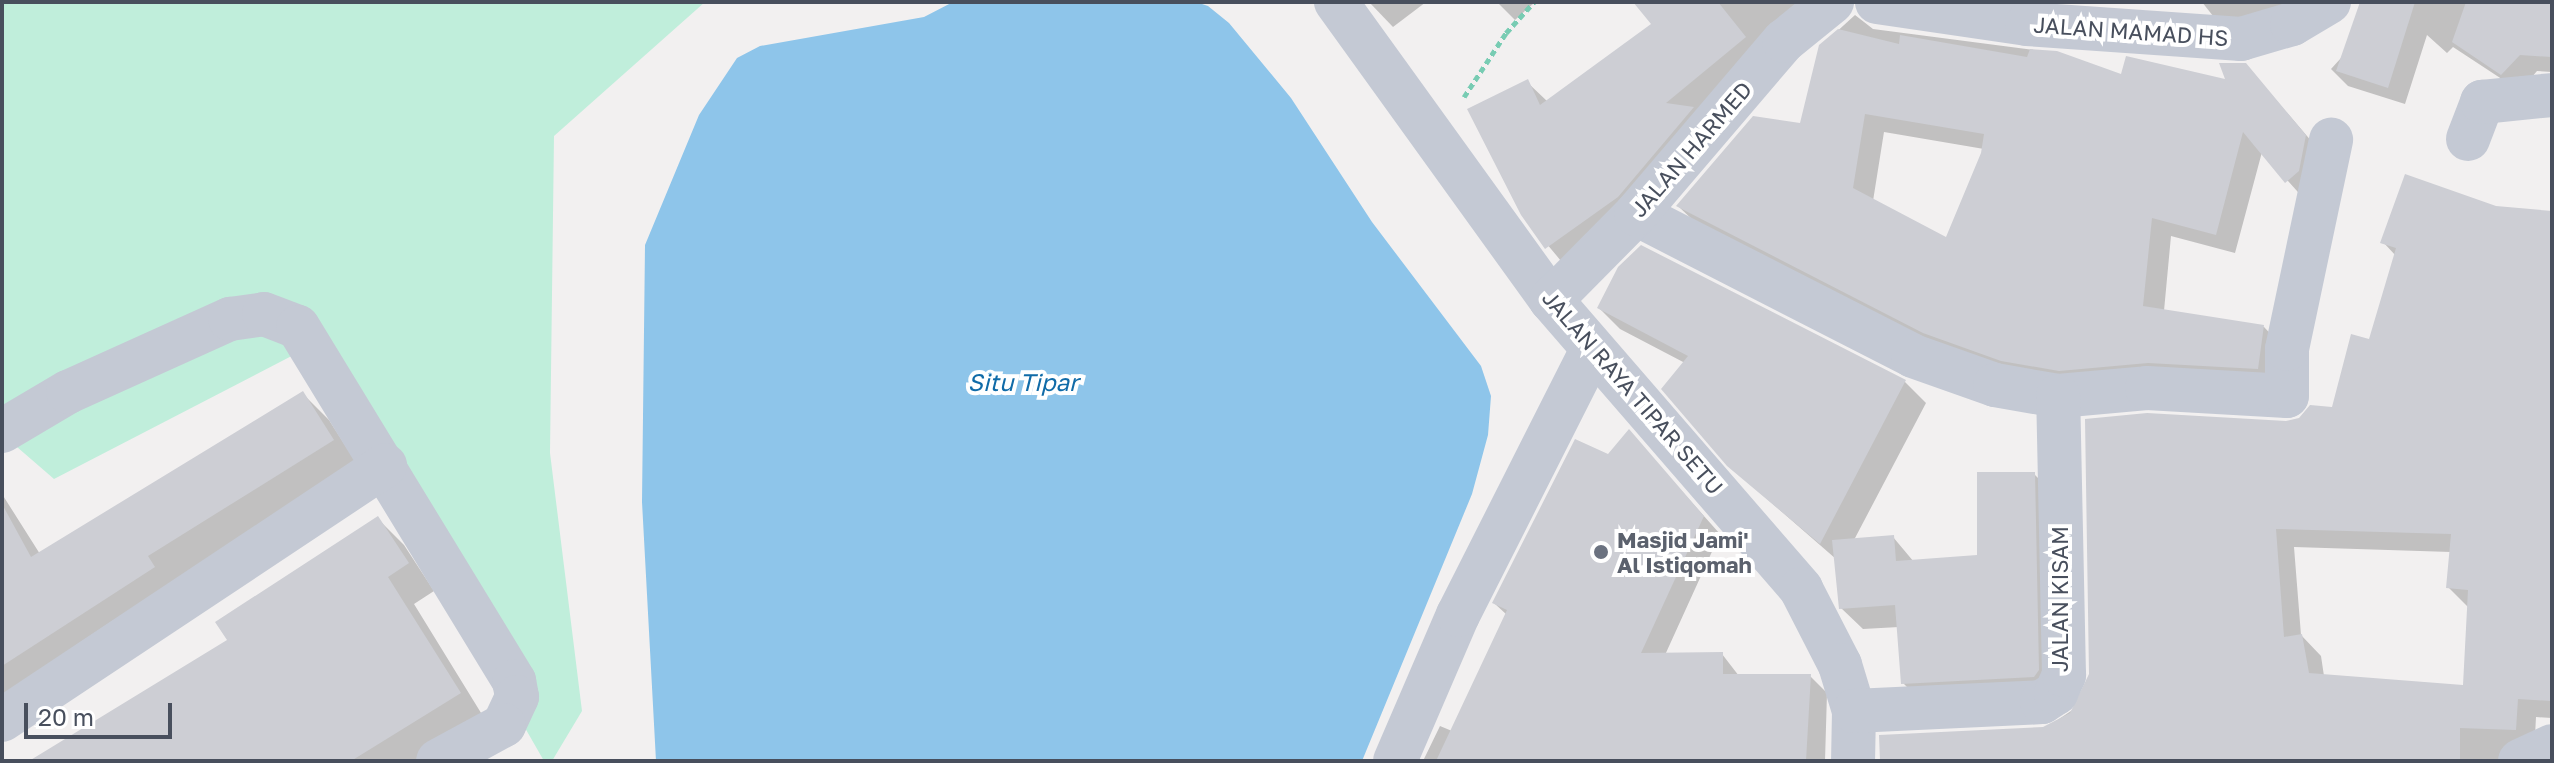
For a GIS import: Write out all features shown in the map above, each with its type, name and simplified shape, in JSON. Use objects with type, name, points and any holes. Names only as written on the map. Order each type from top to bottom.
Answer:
[{"type":"street","name":"JALAN RAYA TIPAR SETU","points":[[1336,2],[1551,300],[1780,560],[1820,620],[1854,711],[1853,761]]},
{"type":"street","name":"JALAN HARMED","points":[[1551,300],[1636,214],[1784,41],[1832,2]]},
{"type":"street","name":"JALAN MAMAD HS","points":[[1877,2],[2027,24],[2241,39],[2292,24],[2329,2]]},
{"type":"street","points":[[2468,139],[2482,102],[2552,95]]},
{"type":"street","points":[[1636,214],[1913,356],[1995,385],[2058,396],[2147,388],[2287,396],[2287,349],[2331,140]]},
{"type":"street","points":[[2,431],[68,392],[230,319],[264,314],[290,323],[307,336],[514,681],[517,697],[504,725],[438,761]]},
{"type":"street","points":[[1395,761],[1458,615],[1592,350]]},
{"type":"street","name":"JALAN KISAM","points":[[1854,711],[2042,702],[2056,693],[2064,675],[2058,396]]},
{"type":"street","points":[[2,720],[385,466]]},
{"type":"street","points":[[2520,761],[2552,746]]},
{"type":"path","points":[[1430,130],[1454,111],[1506,33],[1534,2]]},
{"type":"green space","points":[[2,2],[705,2],[554,136],[550,453],[582,711],[552,761],[544,761],[307,348],[54,479],[2,434]]},
{"type":"water","name":"Situ Tipar","points":[[953,2],[1196,2],[1208,6],[1229,23],[1291,98],[1372,222],[1481,366],[1491,396],[1488,435],[1472,494],[1362,761],[656,761],[642,502],[645,245],[699,115],[737,58],[760,46],[924,17]]},
{"type":"building","points":[[1633,2],[1718,2],[1746,37],[1666,103],[1694,107],[1618,197],[1545,249],[1521,215],[1467,109],[1528,79],[1540,105],[1651,24]]},
{"type":"building","points":[[2360,2],[2415,2],[2388,88],[2336,71]]},
{"type":"building","points":[[2466,2],[2552,2],[2552,57],[2520,55],[2501,75],[2452,42]]},
{"type":"building","points":[[1838,29],[1899,44],[1900,35],[2027,57],[2030,49],[2057,51],[2121,74],[2126,56],[2225,79],[2219,63],[2246,63],[2306,135],[2299,171],[2285,183],[2243,132],[2216,235],[2152,218],[2143,306],[2264,325],[2258,369],[2148,363],[2059,371],[2001,361],[1923,333],[1676,206],[1753,116],[1800,123],[1819,45]],"holes":[[[1865,114],[1984,134],[1981,153],[1946,237],[1853,188]]]},
{"type":"building","points":[[2405,174],[2496,206],[2552,211],[2552,701],[2518,699],[2516,730],[2460,728],[2460,761],[1880,761],[1879,735],[2043,727],[2070,713],[2089,674],[2085,419],[2147,413],[2286,421],[2299,418],[2310,405],[2332,407],[2351,334],[2369,339],[2396,248],[2380,243]],"holes":[[[2276,529],[2451,534],[2446,588],[2468,590],[2463,685],[2309,673],[2302,634],[2284,637]]]},
{"type":"building","points":[[1641,245],[1906,380],[1820,544],[1727,466],[1661,389],[1688,356],[1597,308],[1618,267]]},
{"type":"building","points":[[303,391],[334,440],[148,556],[155,567],[2,666],[2,504],[31,557]]},
{"type":"building","points":[[1629,429],[1704,516],[1641,653],[1723,652],[1723,674],[1811,674],[1806,761],[1436,761],[1507,610],[1492,603],[1575,439],[1608,454]]},
{"type":"building","points":[[1977,472],[2035,472],[2039,670],[2034,677],[1901,684],[1895,605],[1839,609],[1832,540],[1894,535],[1896,561],[1977,555]]},
{"type":"building","points":[[378,516],[409,563],[388,577],[461,693],[351,761],[29,761],[227,640],[215,622]]},
{"type":"place","name":"Masjid Jami' Al Istiqomah","points":[[1601,552]]}]
